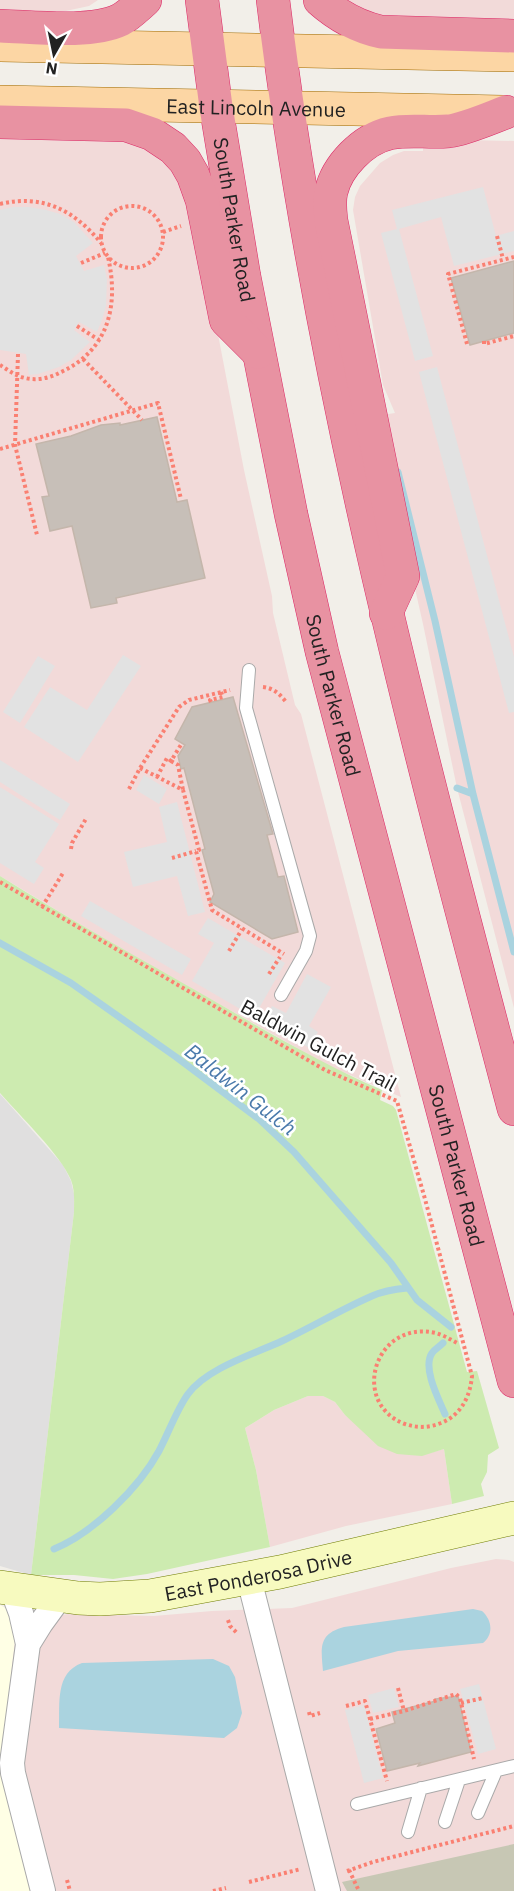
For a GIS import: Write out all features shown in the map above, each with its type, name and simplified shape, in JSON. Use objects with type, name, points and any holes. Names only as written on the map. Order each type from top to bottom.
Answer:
[{"type":"highway","points":[[0,26],[81,28],[104,26],[122,19],[145,0]]},
{"type":"highway","name":"South Parker Road","points":[[202,0],[216,106],[258,352],[322,652],[514,1381]]},
{"type":"highway","points":[[273,0],[297,172],[336,387],[386,613],[429,787],[514,1109]]},
{"type":"highway","points":[[320,0],[343,17],[381,32],[514,36]]},
{"type":"highway","points":[[386,613],[403,576],[331,220],[330,195],[335,180],[344,165],[356,152],[376,138],[406,131],[451,131],[510,112]]},
{"type":"highway","points":[[0,122],[126,125],[152,134],[173,148],[193,175],[202,200],[225,320],[258,352]]},
{"type":"main road","points":[[0,45],[514,55]]},
{"type":"main road","name":"East Lincoln Avenue","points":[[0,102],[510,112]]},
{"type":"street","name":"East Ponderosa Drive","points":[[6,1588],[60,1597],[100,1599],[140,1597],[249,1579],[514,1518]]},
{"type":"street","points":[[249,1579],[328,1886]]},
{"type":"street","points":[[6,1588],[21,1613],[28,1644],[12,1763],[13,1773],[43,1891]]},
{"type":"street","points":[[28,1644],[60,1597]]},
{"type":"lane","points":[[249,670],[246,708],[310,936],[306,951],[281,995]]},
{"type":"lane","points":[[357,1804],[514,1766]]},
{"type":"lane","points":[[478,1813],[496,1771]]},
{"type":"lane","points":[[445,1822],[459,1780]]},
{"type":"lane","points":[[408,1832],[421,1788]]},
{"type":"path","points":[[0,204],[26,201],[58,207],[82,222],[101,243],[107,255],[113,286],[112,305],[107,324],[99,340],[73,367],[34,380],[18,376],[0,365]]},
{"type":"path","points":[[101,243],[101,231],[113,212],[129,206],[141,207],[159,221],[164,242],[160,252],[146,266],[125,268],[116,264],[107,255]]},
{"type":"path","points":[[163,232],[188,224]]},
{"type":"path","points":[[497,236],[503,259]]},
{"type":"path","points":[[81,263],[107,255]]},
{"type":"path","points":[[466,344],[447,274],[514,256]]},
{"type":"path","points":[[77,326],[99,340]]},
{"type":"path","points":[[484,341],[484,344],[512,337]]},
{"type":"path","points":[[18,354],[15,445],[37,535]]},
{"type":"path","points":[[83,359],[142,420]]},
{"type":"path","points":[[0,449],[158,403],[181,499]]},
{"type":"path","points":[[256,687],[269,688],[278,693],[286,702]]},
{"type":"path","points":[[129,789],[179,706],[189,700],[230,690],[236,691]]},
{"type":"path","points":[[211,702],[210,700],[223,697],[221,692]]},
{"type":"path","points":[[171,761],[182,743]]},
{"type":"path","points":[[158,777],[167,758],[178,765],[199,850],[172,858]]},
{"type":"path","points":[[140,768],[183,790]]},
{"type":"path","points":[[71,849],[87,817]]},
{"type":"path","points":[[196,851],[212,910],[288,957]]},
{"type":"path","points":[[42,907],[63,873]]},
{"type":"path","name":"Baldwin Gulch Trail","points":[[0,882],[325,1070],[397,1101],[472,1376],[464,1404],[455,1415],[446,1421],[421,1427],[402,1422],[389,1414],[379,1399],[374,1378],[375,1366],[387,1346],[402,1336],[422,1332],[435,1333],[457,1343]]},
{"type":"path","points":[[229,951],[242,929]]},
{"type":"path","points":[[269,974],[282,953]]},
{"type":"path","points":[[398,1688],[404,1711]]},
{"type":"path","points":[[370,1719],[453,1695],[459,1696],[475,1762]]},
{"type":"path","points":[[461,1703],[483,1698]]},
{"type":"path","points":[[346,1706],[365,1701],[387,1783],[397,1780]]},
{"type":"path","points":[[309,1711],[309,1716],[320,1713]]},
{"type":"path","points":[[328,1886],[350,1871],[373,1862],[514,1826]]},
{"type":"path","points":[[346,1862],[359,1891]]},
{"type":"path","points":[[249,1882],[302,1868]]},
{"type":"path","points":[[213,1891],[226,1888]]},
{"type":"shaded area","points":[[0,0],[98,0],[89,6],[61,12],[0,12]]},
{"type":"shaded area","points":[[345,0],[514,0],[514,28],[371,16]]},
{"type":"shaded area","points":[[0,130],[129,138],[170,164],[194,209],[244,470],[272,596],[273,613],[295,705],[301,714],[401,1097],[329,1066],[111,943],[0,876]]},
{"type":"shaded area","points":[[423,139],[514,141],[514,1008],[457,788],[376,416],[395,413],[383,385],[353,210],[360,186],[380,163],[404,151],[423,151]]},
{"type":"shaded area","points":[[483,187],[496,236],[514,231],[514,251],[454,266],[441,217],[399,229],[433,356],[415,361],[381,233],[397,229],[392,210]]},
{"type":"shaded area","points":[[13,207],[46,210],[60,214],[74,222],[93,243],[76,256],[84,271],[104,265],[107,279],[106,306],[97,332],[79,322],[74,330],[90,342],[71,360],[38,374],[29,375],[26,354],[0,350],[0,210]]},
{"type":"shaded area","points":[[437,367],[514,657],[514,712],[509,713],[419,372]]},
{"type":"shaded area","points":[[123,655],[141,666],[78,762],[24,727],[50,687],[87,710]]},
{"type":"shaded area","points":[[38,656],[55,666],[20,723],[3,712]]},
{"type":"shaded area","points":[[0,760],[70,804],[60,820],[0,782]]},
{"type":"shaded area","points":[[144,775],[167,789],[159,804],[136,790]]},
{"type":"shaded area","points":[[0,787],[59,824],[35,862],[44,868],[34,884],[0,863]]},
{"type":"shaded area","points":[[177,802],[205,912],[188,916],[177,876],[133,887],[124,852],[167,842],[159,807]]},
{"type":"shaded area","points":[[90,901],[191,959],[182,975],[81,916]]},
{"type":"shaded area","points":[[208,918],[285,963],[254,1017],[192,981],[214,943],[198,934]]},
{"type":"shaded area","points":[[307,974],[331,987],[309,1026],[318,1032],[309,1048],[263,1022],[272,1006],[286,1013]]},
{"type":"shaded area","points":[[0,1094],[63,1165],[71,1181],[74,1194],[74,1212],[31,1575],[0,1566]]},
{"type":"shaded area","points":[[308,1396],[323,1396],[335,1402],[345,1415],[361,1428],[422,1455],[444,1449],[452,1504],[346,1526],[270,1547],[256,1470],[245,1428],[274,1410]]},
{"type":"shaded area","points":[[496,1559],[514,1562],[514,1891],[31,1891],[1,1777],[1,1759],[17,1623],[68,1614],[154,1616],[292,1608]]},
{"type":"shaded area","points":[[0,1605],[12,1612],[17,1623],[1,1759],[1,1777],[31,1891],[0,1891]]},
{"type":"shaded area","points":[[479,1684],[496,1749],[478,1754],[460,1689]]},
{"type":"shaded area","points":[[394,1688],[399,1707],[373,1713],[368,1695]]},
{"type":"shaded area","points":[[364,1705],[383,1778],[364,1783],[345,1710]]},
{"type":"shaded area","points":[[514,1844],[514,1891],[347,1891],[342,1882]]},
{"type":"green space","points":[[0,876],[273,1035],[382,1090],[380,1100],[393,1106],[396,1110],[467,1372],[477,1371],[499,1448],[488,1455],[487,1472],[481,1484],[484,1496],[452,1504],[444,1449],[422,1456],[397,1454],[378,1446],[345,1415],[335,1402],[323,1396],[308,1396],[274,1410],[245,1428],[256,1470],[270,1547],[147,1574],[113,1579],[74,1575],[31,1575],[74,1212],[74,1196],[71,1180],[66,1170],[39,1135],[0,1093]]},
{"type":"water","points":[[473,1609],[482,1611],[490,1623],[489,1635],[483,1643],[398,1651],[323,1671],[323,1643],[329,1634],[336,1630]]},
{"type":"water","points":[[213,1659],[229,1666],[235,1677],[242,1713],[237,1728],[224,1738],[59,1728],[63,1681],[73,1668],[82,1663]]},
{"type":"building","points":[[514,261],[514,333],[470,345],[451,278]]},
{"type":"building","points":[[157,417],[177,502],[187,500],[205,578],[116,598],[117,603],[91,608],[72,526],[50,531],[42,497],[49,496],[36,444],[71,436],[101,425],[120,423],[120,425]]},
{"type":"building","points":[[233,697],[273,834],[267,835],[278,877],[284,876],[298,932],[272,939],[210,902],[214,894],[202,850],[205,849],[184,768],[181,769],[178,756],[185,745],[175,739],[192,707]]},
{"type":"building","points":[[458,1696],[471,1752],[418,1766],[420,1763],[387,1771],[376,1729],[395,1723],[392,1712],[436,1701],[435,1699]]},
{"type":"waterway","points":[[398,472],[435,621],[473,794],[514,952]]},
{"type":"waterway","points":[[457,788],[473,794]]},
{"type":"waterway","name":"Baldwin Gulch","points":[[0,943],[71,983],[259,1119],[294,1152],[391,1263],[417,1300],[451,1327]]},
{"type":"waterway","points":[[54,1549],[69,1542],[99,1521],[140,1480],[159,1451],[184,1400],[196,1385],[219,1369],[282,1341],[372,1296],[390,1290],[407,1288]]},
{"type":"waterway","points":[[443,1343],[432,1353],[429,1367],[432,1384],[445,1414]]}]
